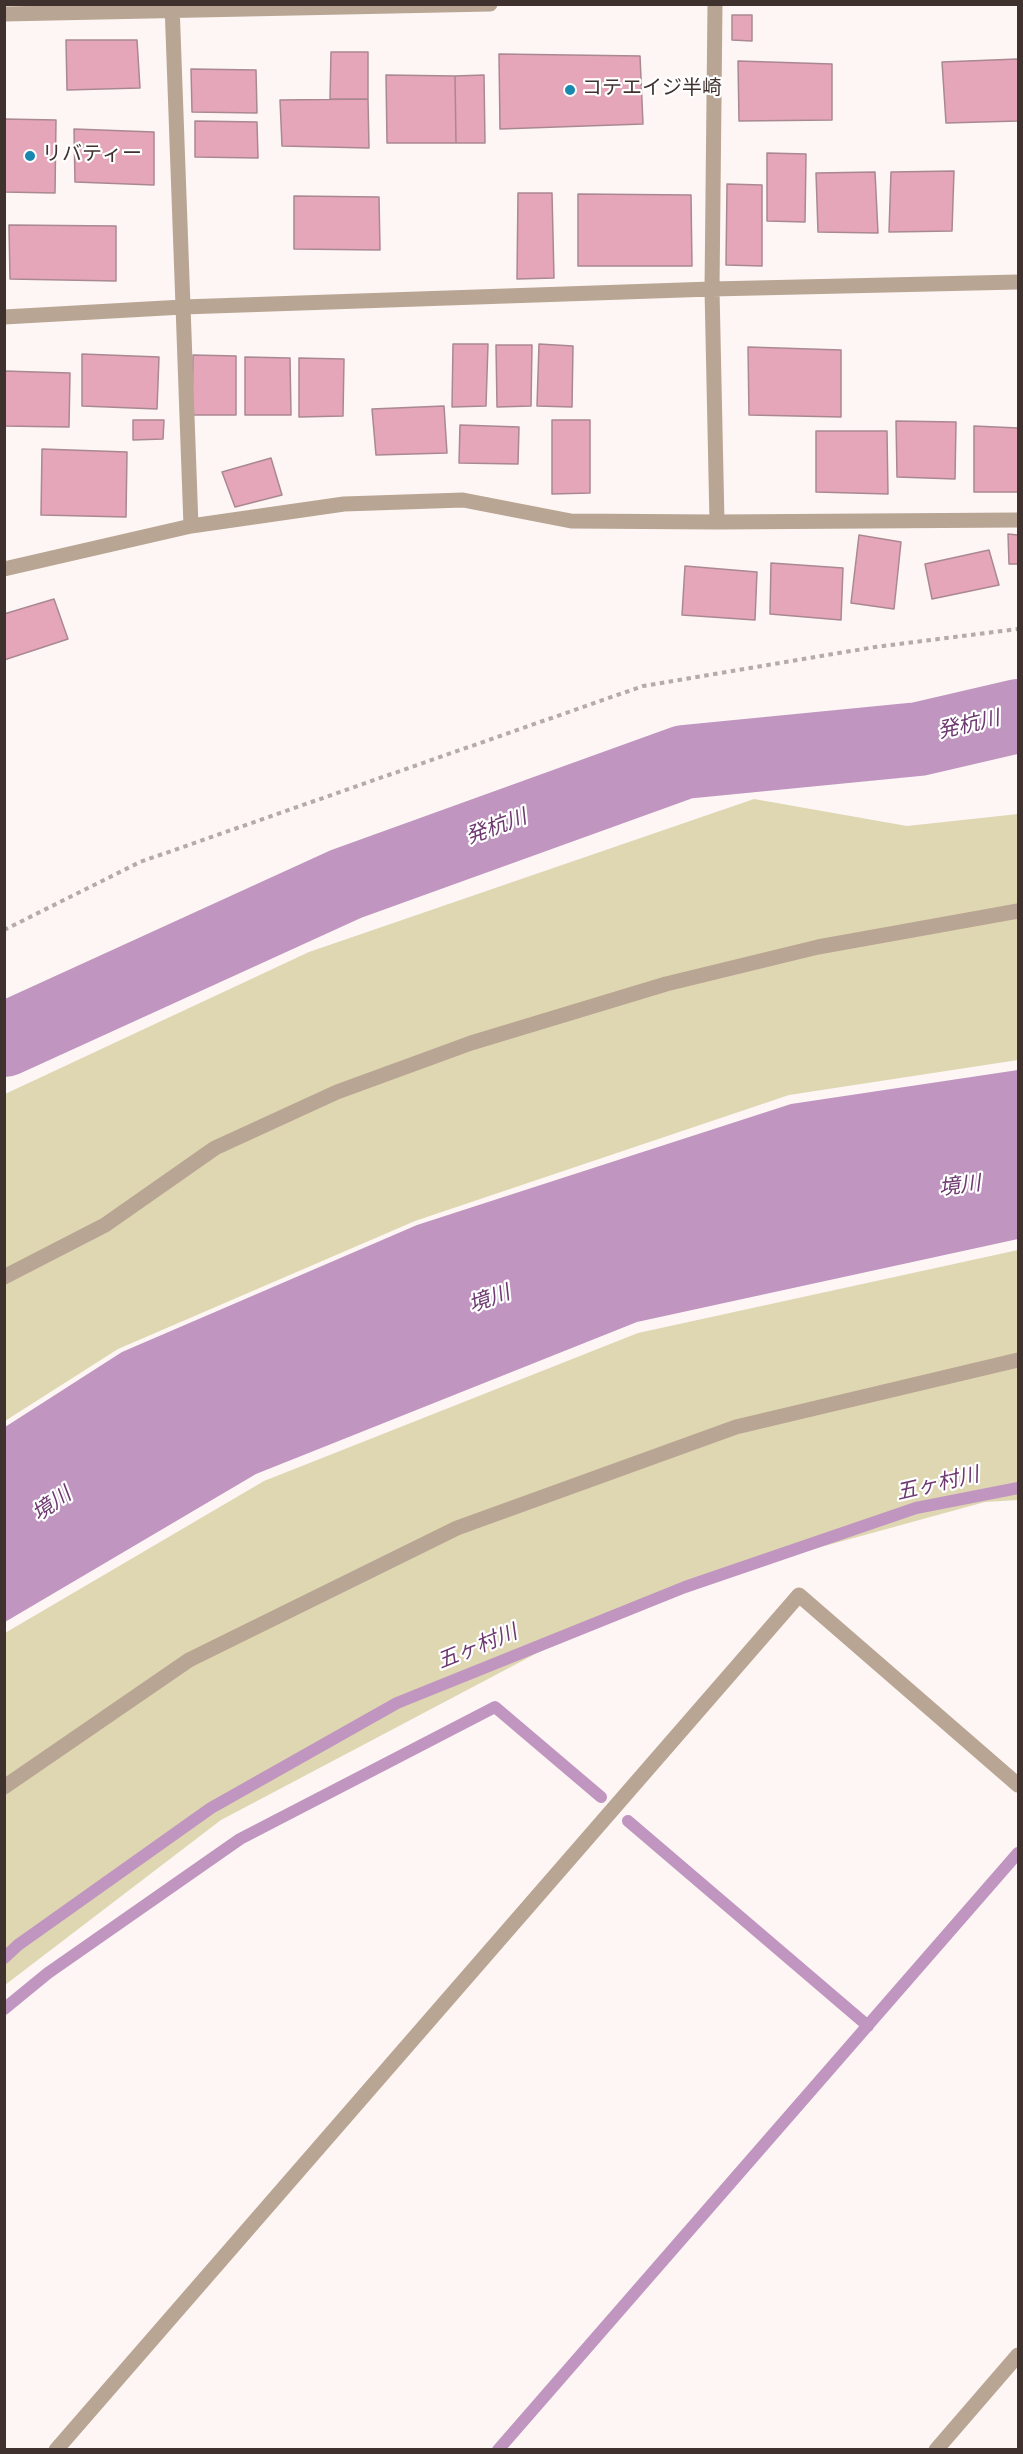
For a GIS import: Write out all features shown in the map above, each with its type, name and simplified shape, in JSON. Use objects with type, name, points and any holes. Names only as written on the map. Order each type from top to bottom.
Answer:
[{"type":"street","points":[[4,14],[172,8],[490,4]]},
{"type":"street","points":[[715,4],[712,290],[717,522]]},
{"type":"street","points":[[172,8],[191,526]]},
{"type":"street","points":[[4,317],[183,307],[1018,282]]},
{"type":"street","points":[[4,569],[191,526],[344,504],[463,500],[571,521],[1018,520]]},
{"type":"street","points":[[4,1278],[105,1225],[215,1148],[337,1092],[460,1047],[688,979],[818,947],[1018,911]]},
{"type":"street","points":[[4,1787],[189,1659],[457,1528],[736,1427],[1018,1360]]},
{"type":"street","points":[[56,2450],[799,1595],[1018,1785]]},
{"type":"street","points":[[936,2450],[1018,2355]]},
{"type":"path","points":[[4,930],[140,862],[643,686],[875,646],[1018,629]]},
{"type":"shaded area","points":[[754,799],[907,826],[1018,814],[1018,1060],[789,1095],[415,1221],[118,1349],[5,1421],[5,1094],[309,952]]},
{"type":"shaded area","points":[[1018,1250],[1018,1500],[985,1502],[748,1567],[541,1651],[221,1820],[5,1985],[5,1633],[264,1481],[638,1333]]},
{"type":"water","name":"境川","points":[[1018,1070],[1018,1239],[637,1322],[256,1474],[5,1622],[5,1427],[122,1352],[417,1225],[791,1104]]},
{"type":"building","points":[[732,15],[752,15],[752,41],[732,40]]},
{"type":"building","points":[[66,40],[137,40],[140,88],[67,90]]},
{"type":"building","points":[[331,52],[368,52],[368,99],[330,99]]},
{"type":"building","name":"コテエイジ半崎","points":[[499,54],[640,56],[643,124],[500,129]]},
{"type":"building","points":[[1018,59],[1018,121],[946,123],[942,62]]},
{"type":"building","points":[[738,61],[832,64],[832,120],[739,121]]},
{"type":"building","points":[[191,69],[256,70],[257,113],[192,112]]},
{"type":"building","points":[[386,75],[455,76],[456,143],[387,143]]},
{"type":"building","points":[[484,75],[485,143],[456,143],[455,76]]},
{"type":"building","points":[[368,99],[369,148],[282,146],[280,100]]},
{"type":"building","name":"リバティー","points":[[4,119],[56,120],[55,193],[4,192]]},
{"type":"building","points":[[195,121],[257,122],[258,158],[195,157]]},
{"type":"building","points":[[74,129],[154,132],[154,185],[75,182]]},
{"type":"building","points":[[767,153],[806,154],[805,222],[767,221]]},
{"type":"building","points":[[954,171],[952,231],[889,232],[891,172]]},
{"type":"building","points":[[875,172],[878,233],[818,232],[816,173]]},
{"type":"building","points":[[727,184],[762,185],[762,266],[726,265]]},
{"type":"building","points":[[518,193],[552,193],[554,278],[517,279]]},
{"type":"building","points":[[578,194],[691,195],[692,266],[578,266]]},
{"type":"building","points":[[294,196],[379,197],[380,250],[294,249]]},
{"type":"building","points":[[9,225],[116,226],[116,281],[10,279]]},
{"type":"building","points":[[453,344],[488,344],[486,406],[452,407]]},
{"type":"building","points":[[539,344],[573,346],[572,407],[537,406]]},
{"type":"building","points":[[496,345],[532,345],[531,406],[497,407]]},
{"type":"building","points":[[748,347],[841,350],[841,417],[749,415]]},
{"type":"building","points":[[82,354],[159,357],[157,409],[82,406]]},
{"type":"building","points":[[193,355],[236,356],[236,415],[192,415]]},
{"type":"building","points":[[245,357],[290,358],[291,415],[245,415]]},
{"type":"building","points":[[299,358],[344,359],[343,416],[299,417]]},
{"type":"building","points":[[4,371],[70,373],[69,427],[4,426]]},
{"type":"building","points":[[444,406],[447,453],[376,455],[372,409]]},
{"type":"building","points":[[133,420],[164,420],[163,439],[133,440]]},
{"type":"building","points":[[552,420],[590,420],[590,493],[552,494]]},
{"type":"building","points":[[896,421],[956,422],[955,479],[897,477]]},
{"type":"building","points":[[460,425],[519,427],[518,464],[459,463]]},
{"type":"building","points":[[974,426],[1018,428],[1018,492],[974,492]]},
{"type":"building","points":[[816,431],[887,431],[888,494],[816,492]]},
{"type":"building","points":[[42,449],[127,452],[126,517],[41,515]]},
{"type":"building","points":[[271,458],[282,495],[235,507],[222,472]]},
{"type":"building","points":[[1008,534],[1018,535],[1018,564],[1009,564]]},
{"type":"building","points":[[859,535],[901,542],[894,609],[851,603]]},
{"type":"building","points":[[989,550],[999,585],[932,599],[925,564]]},
{"type":"building","points":[[771,563],[843,568],[841,620],[770,614]]},
{"type":"building","points":[[685,566],[757,572],[755,620],[682,615]]},
{"type":"building","points":[[54,599],[68,639],[4,660],[4,614]]},
{"type":"waterway","name":"発杭川","points":[[4,1040],[346,884],[684,762],[919,739],[1018,716]]},
{"type":"waterway","name":"五ヶ村川","points":[[4,1958],[18,1945],[211,1808],[397,1703],[685,1587],[916,1508],[1018,1488]]},
{"type":"waterway","points":[[4,2009],[48,1973],[240,1839],[495,1707],[601,1797]]},
{"type":"waterway","points":[[628,1821],[868,2026]]},
{"type":"waterway","points":[[498,2450],[1018,1853]]},
{"type":"place","name":"コテエイジ半崎","points":[[570,90]]},
{"type":"place","name":"リバティー","points":[[30,156]]}]
